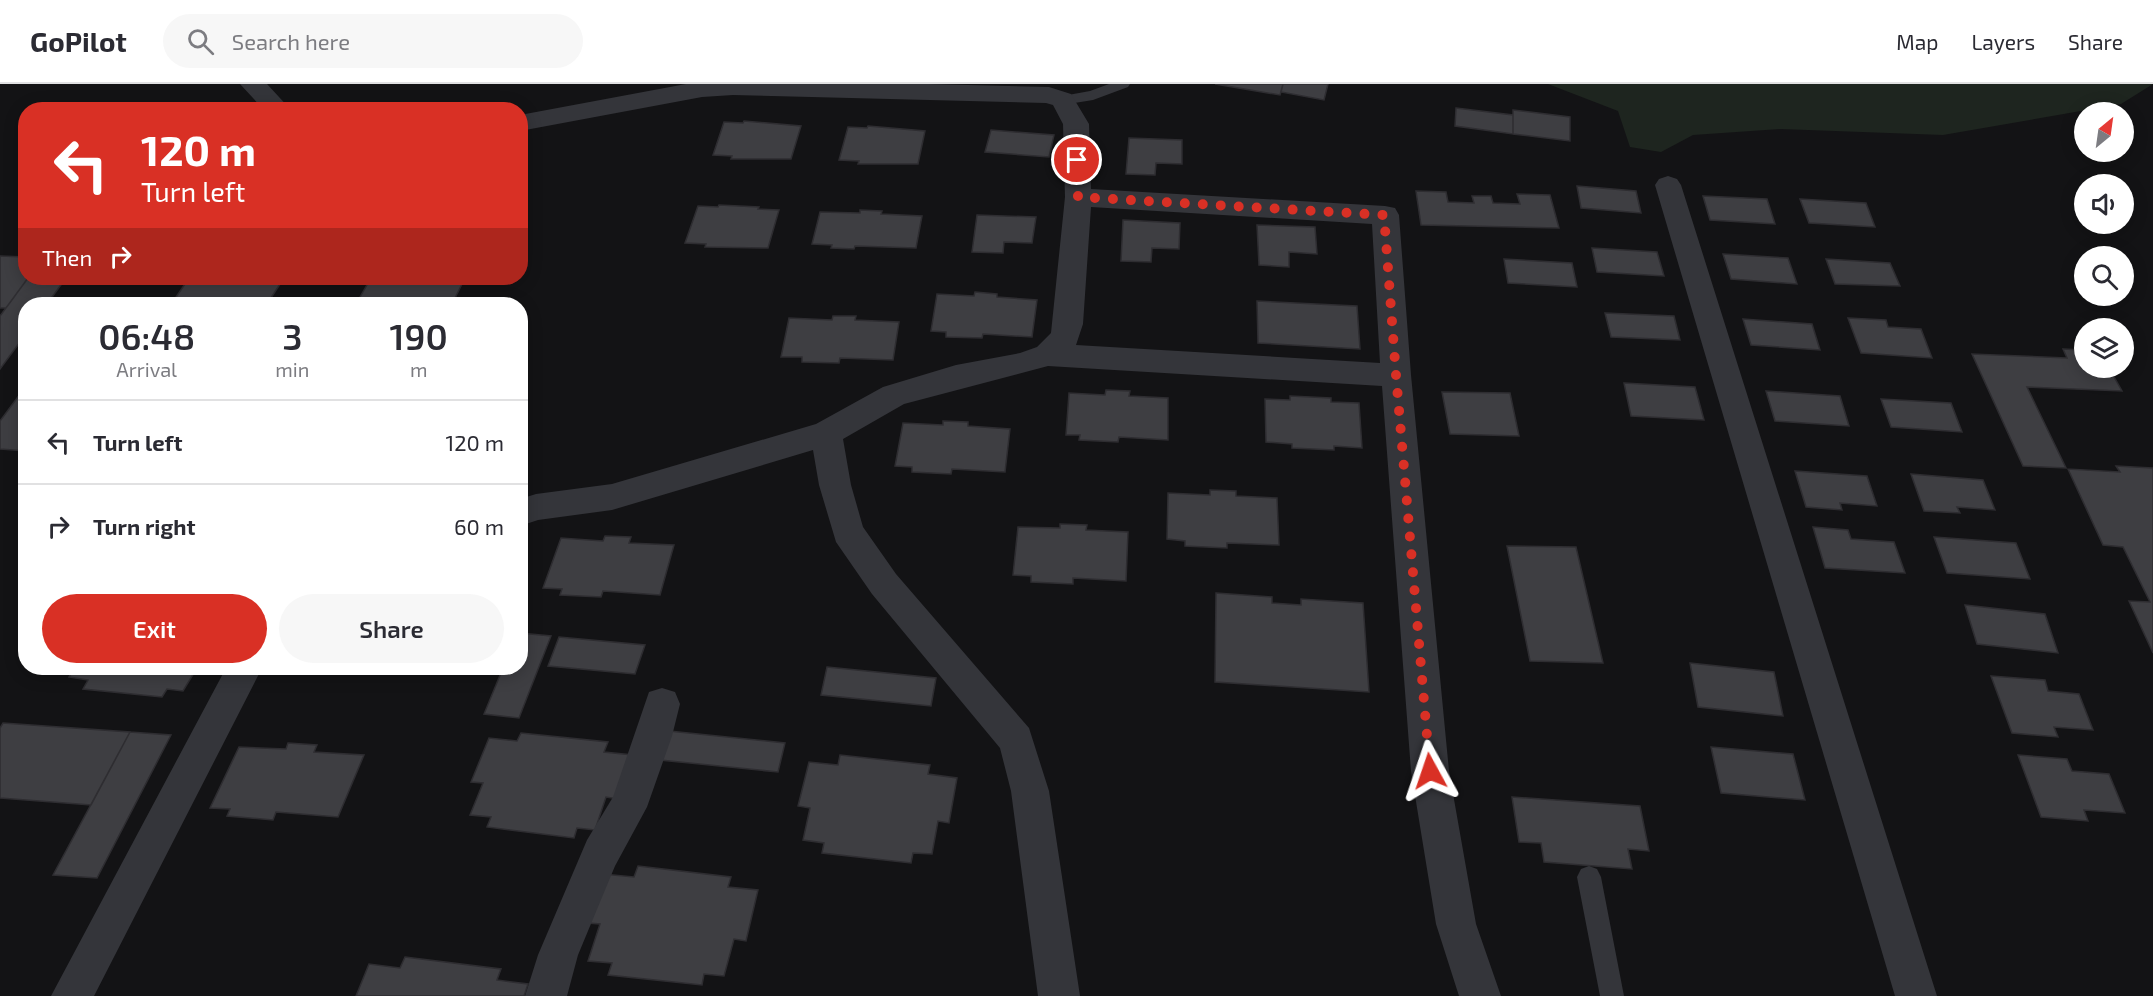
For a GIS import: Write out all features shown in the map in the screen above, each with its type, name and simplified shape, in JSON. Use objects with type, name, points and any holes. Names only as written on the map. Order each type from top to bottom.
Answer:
[{"type":"street","points":[[252,84],[271,102]]},
{"type":"street","points":[[528,121],[714,86],[1032,93],[1049,95],[1062,100],[1076,124],[1078,197],[1068,324],[1065,338],[1048,355]]},
{"type":"street","points":[[1668,185],[1917,996]]},
{"type":"street","points":[[1078,197],[1384,215],[1430,771],[1456,924],[1480,996]]},
{"type":"street","points":[[528,510],[612,497],[826,434],[894,394],[956,377],[1020,364],[1048,355],[1396,375]]},
{"type":"street","points":[[826,434],[835,485],[848,532],[884,584],[1016,740],[1030,791],[1059,996]]},
{"type":"street","points":[[72,996],[240,675]]},
{"type":"street","points":[[546,996],[558,955],[601,852],[628,807],[654,736],[662,704]]},
{"type":"lane","points":[[1062,100],[1093,95],[1124,84]]},
{"type":"lane","points":[[1589,877],[1612,996]]},
{"type":"shaded area","points":[[1548,84],[2153,84],[2124,102],[2074,102],[2074,112],[1943,135],[1781,129],[1693,135],[1661,152],[1630,147],[1618,111]]},
{"type":"building","points":[[1215,84],[1283,84],[1280,95]]},
{"type":"building","points":[[1283,84],[1328,84],[1324,100],[1281,92]]},
{"type":"building","points":[[1456,108],[1513,115],[1513,134],[1455,126]]},
{"type":"building","points":[[1513,110],[1570,117],[1570,141],[1513,134]]},
{"type":"building","points":[[744,121],[801,126],[791,159],[731,159],[732,156],[713,155],[724,122],[743,123]]},
{"type":"building","points":[[868,126],[925,131],[918,164],[858,164],[859,161],[839,160],[848,127],[867,128]]},
{"type":"building","points":[[991,130],[1054,135],[1049,157],[985,152]]},
{"type":"building","points":[[1129,138],[1182,140],[1182,164],[1156,163],[1155,175],[1126,174]]},
{"type":"building","points":[[1577,186],[1636,191],[1641,213],[1581,208]]},
{"type":"building","points":[[1416,191],[1446,192],[1448,202],[1474,203],[1472,196],[1491,196],[1493,203],[1520,204],[1517,194],[1550,195],[1559,228],[1421,225]]},
{"type":"building","points":[[1703,196],[1767,199],[1775,224],[1710,220]]},
{"type":"building","points":[[1800,199],[1866,203],[1875,227],[1809,223]]},
{"type":"building","points":[[719,205],[779,210],[768,248],[705,247],[706,244],[685,243],[698,206],[718,207]]},
{"type":"building","points":[[860,210],[882,211],[881,214],[922,216],[916,248],[855,246],[854,249],[812,244],[820,212],[860,213]]},
{"type":"building","points":[[977,215],[1036,217],[1032,243],[1004,242],[1003,253],[972,252]]},
{"type":"building","points":[[1123,220],[1180,223],[1179,249],[1152,248],[1151,262],[1121,261]]},
{"type":"building","points":[[1257,225],[1315,227],[1317,254],[1289,252],[1289,267],[1259,265]]},
{"type":"building","points":[[1592,248],[1657,252],[1664,276],[1597,272]]},
{"type":"building","points":[[1723,254],[1788,258],[1797,284],[1731,279]]},
{"type":"building","points":[[0,256],[18,257],[18,285],[23,285],[6,308],[0,308]]},
{"type":"building","points":[[1504,259],[1572,263],[1577,287],[1508,283]]},
{"type":"building","points":[[1826,259],[1890,263],[1900,286],[1835,284]]},
{"type":"building","points":[[23,285],[61,285],[52,297],[18,297],[18,345],[0,369],[0,316]]},
{"type":"building","points":[[184,285],[279,285],[272,297],[176,297]]},
{"type":"building","points":[[367,285],[462,285],[456,297],[360,297]]},
{"type":"building","points":[[975,292],[997,294],[997,297],[1037,300],[1032,337],[983,334],[982,338],[946,337],[946,332],[931,331],[937,294],[974,296]]},
{"type":"building","points":[[1257,301],[1357,306],[1360,349],[1258,343]]},
{"type":"building","points":[[1605,313],[1674,316],[1680,340],[1611,337]]},
{"type":"building","points":[[833,316],[856,316],[855,320],[899,322],[893,360],[840,358],[839,363],[802,362],[802,357],[781,357],[789,318],[832,320]]},
{"type":"building","points":[[1848,318],[1886,320],[1888,327],[1921,329],[1932,358],[1861,353]]},
{"type":"building","points":[[1743,319],[1812,324],[1820,350],[1751,345]]},
{"type":"building","points":[[2063,349],[2074,350],[2074,378],[2115,378],[2122,391],[2027,387],[2066,468],[2023,466],[1972,354],[2067,358]]},
{"type":"building","points":[[1624,383],[1695,387],[1704,420],[1631,416]]},
{"type":"building","points":[[1106,390],[1130,391],[1129,396],[1168,398],[1168,440],[1119,437],[1118,442],[1079,440],[1080,435],[1066,435],[1069,393],[1105,395]]},
{"type":"building","points":[[1766,391],[1840,396],[1849,426],[1775,421]]},
{"type":"building","points":[[1442,392],[1510,393],[1519,436],[1450,434]]},
{"type":"building","points":[[1290,396],[1331,398],[1331,402],[1359,403],[1362,448],[1334,446],[1334,450],[1292,448],[1292,444],[1266,442],[1265,399],[1290,400]]},
{"type":"building","points":[[18,397],[18,450],[0,449],[0,421]]},
{"type":"building","points":[[1881,399],[1951,403],[1962,432],[1891,427]]},
{"type":"building","points":[[943,421],[968,422],[968,426],[1010,429],[1005,472],[952,469],[951,474],[912,472],[912,467],[895,466],[903,423],[943,425]]},
{"type":"building","points":[[2116,466],[2153,468],[2153,653],[2129,601],[2150,602],[2123,547],[2103,545],[2068,469],[2120,472]]},
{"type":"building","points":[[1795,471],[1867,476],[1877,506],[1840,503],[1842,510],[1806,507]]},
{"type":"building","points":[[1911,474],[1983,480],[1995,510],[1957,507],[1960,513],[1924,511]]},
{"type":"building","points":[[1210,490],[1236,491],[1236,496],[1277,498],[1279,545],[1227,543],[1227,548],[1185,546],[1185,541],[1167,539],[1168,493],[1210,495]]},
{"type":"building","points":[[1060,524],[1087,525],[1086,530],[1128,532],[1126,581],[1073,578],[1073,584],[1031,582],[1031,576],[1013,575],[1018,527],[1060,528]]},
{"type":"building","points":[[1813,527],[1848,530],[1851,539],[1894,542],[1905,573],[1825,568]]},
{"type":"building","points":[[605,536],[631,537],[629,543],[674,545],[660,595],[603,591],[601,597],[560,595],[562,589],[543,588],[561,538],[603,541]]},
{"type":"building","points":[[1934,537],[2016,543],[2030,579],[1947,573]]},
{"type":"building","points":[[1507,546],[1576,547],[1603,663],[1530,661]]},
{"type":"building","points":[[1216,593],[1272,597],[1272,603],[1301,605],[1301,599],[1363,603],[1369,692],[1215,682]]},
{"type":"building","points":[[1965,605],[2045,614],[2058,653],[1977,644]]},
{"type":"building","points":[[528,634],[551,636],[519,718],[484,714],[500,675],[528,675]]},
{"type":"building","points":[[559,637],[645,645],[635,674],[548,666]]},
{"type":"building","points":[[1690,663],[1774,672],[1783,716],[1698,707]]},
{"type":"building","points":[[827,667],[936,678],[931,706],[821,695]]},
{"type":"building","points":[[70,675],[193,675],[183,691],[167,689],[162,697],[83,689],[88,680],[69,677]]},
{"type":"building","points":[[1991,676],[2045,680],[2048,691],[2079,694],[2093,730],[2054,727],[2058,737],[2012,733]]},
{"type":"building","points":[[3,723],[130,732],[91,805],[0,798],[0,728]]},
{"type":"building","points":[[669,731],[785,743],[778,772],[660,760]]},
{"type":"building","points":[[130,732],[171,735],[97,878],[53,875]]},
{"type":"building","points":[[521,733],[608,742],[604,752],[633,755],[618,799],[606,797],[595,830],[577,828],[574,838],[487,827],[491,817],[470,815],[483,783],[471,782],[489,738],[517,741]]},
{"type":"building","points":[[288,743],[317,745],[314,752],[364,755],[338,817],[276,812],[273,820],[227,816],[230,809],[210,808],[239,747],[286,749]]},
{"type":"building","points":[[1711,747],[1793,754],[1805,800],[1721,793]]},
{"type":"building","points":[[840,755],[930,765],[928,774],[957,778],[949,823],[938,821],[932,854],[913,853],[911,863],[822,853],[824,843],[803,840],[810,808],[798,806],[809,762],[838,765]]},
{"type":"building","points":[[2018,755],[2067,759],[2072,771],[2109,774],[2125,813],[2084,810],[2088,821],[2041,817]]},
{"type":"building","points":[[1512,797],[1640,806],[1649,851],[1628,849],[1632,869],[1544,862],[1541,843],[1519,842]]},
{"type":"building","points":[[638,866],[731,877],[728,887],[758,890],[746,941],[734,939],[724,976],[704,974],[702,985],[608,975],[612,963],[588,961],[600,924],[588,923],[603,874],[634,877]]},
{"type":"building","points":[[405,957],[501,969],[497,980],[528,984],[524,996],[356,996],[369,964],[400,968]]},
{"type":"route","points":[[1077,160],[1078,197],[1384,215],[1430,771]]}]
